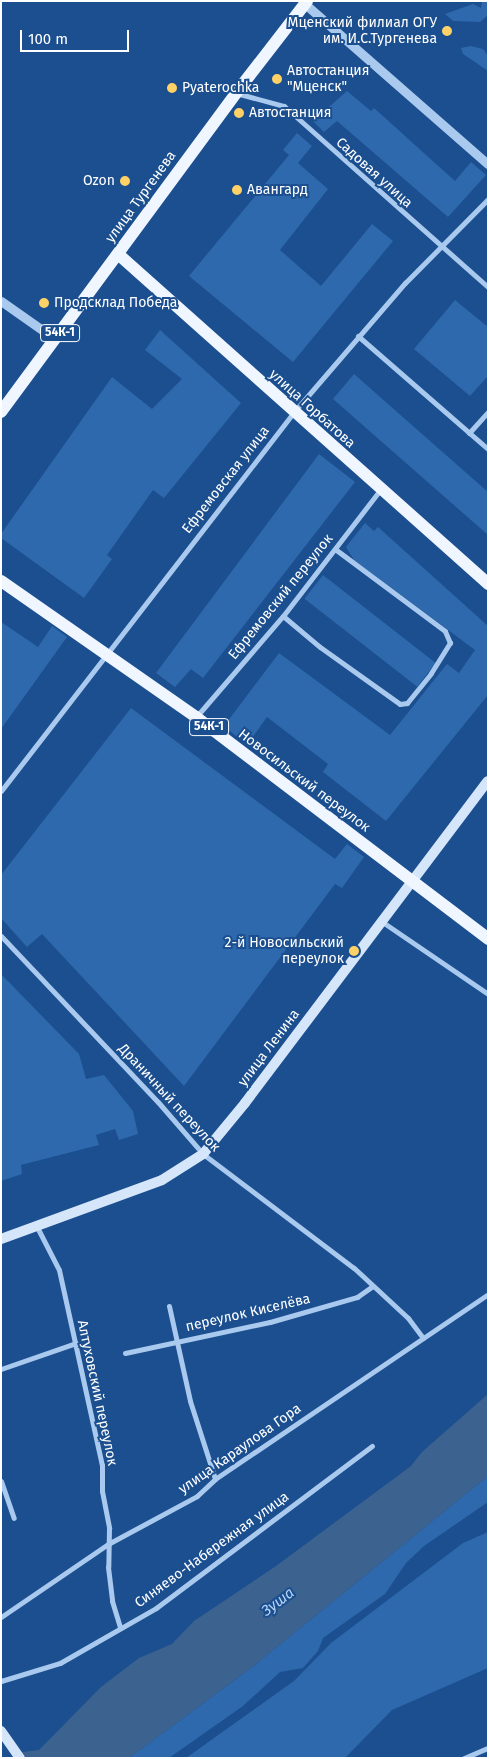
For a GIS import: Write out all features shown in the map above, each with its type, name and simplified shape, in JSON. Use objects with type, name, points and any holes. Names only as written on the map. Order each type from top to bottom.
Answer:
[{"type":"main road","name":"улица Тургенева","points":[[1,412],[236,93],[306,3]]},
{"type":"main road","name":"улица Горбатова","points":[[118,254],[293,413],[488,584]]},
{"type":"main road","name":"Новосильский переулок","points":[[1,581],[107,653],[196,717],[487,937]]},
{"type":"main road","name":"улица Ленина","points":[[1,1239],[162,1180],[203,1154],[245,1103],[488,781]]},
{"type":"main road","points":[[1,1731],[20,1758]]},
{"type":"street","points":[[306,3],[488,164]]},
{"type":"street","name":"Садовая улица","points":[[236,93],[284,106],[488,287]]},
{"type":"street","name":"Ефремовская улица","points":[[1,791],[293,413],[358,336],[440,246],[488,198]]},
{"type":"street","points":[[1,301],[55,339]]},
{"type":"street","points":[[358,336],[488,449]]},
{"type":"street","points":[[469,433],[488,412]]},
{"type":"street","name":"Ефремовский переулок","points":[[196,717],[283,616],[301,588],[336,549],[380,490]]},
{"type":"street","points":[[283,616],[314,642],[400,704],[407,703],[450,644],[445,631],[336,549]]},
{"type":"street","points":[[381,921],[488,994]]},
{"type":"street","name":"Драничный переулок","points":[[1,936],[158,1102],[203,1154],[340,1257],[408,1318],[423,1338]]},
{"type":"street","name":"Алтуховский переулок","points":[[37,1227],[59,1270],[102,1465],[112,1601],[120,1628]]},
{"type":"street","name":"переулок Киселёва","points":[[125,1353],[178,1340],[270,1322],[357,1297],[373,1286]]},
{"type":"street","name":"улица Караулова Гора","points":[[1,1617],[108,1544],[197,1496],[215,1479],[488,1294]]},
{"type":"street","points":[[169,1306],[178,1340],[190,1402],[215,1479]]},
{"type":"street","points":[[1,1369],[76,1343]]},
{"type":"street","name":"Синяево-Набережная улица","points":[[1,1681],[60,1663],[156,1608],[372,1446]]},
{"type":"street","points":[[1,1480],[14,1518]]},
{"type":"street","points":[[464,1758],[488,1748]]},
{"type":"shaded area","points":[[482,1],[488,1],[488,15],[480,22],[453,21],[445,14],[473,4],[481,8]]},
{"type":"shaded area","points":[[471,46],[483,49],[488,56],[488,71],[463,54],[461,48]]},
{"type":"shaded area","points":[[347,91],[371,111],[374,108],[455,181],[471,162],[486,175],[448,217],[337,121],[324,132],[313,121]]},
{"type":"shaded area","points":[[297,133],[312,146],[298,163],[328,189],[280,250],[321,286],[372,224],[393,241],[293,362],[189,276],[289,155],[283,150]]},
{"type":"shaded area","points":[[455,300],[488,327],[488,376],[470,396],[414,349]]},
{"type":"shaded area","points":[[160,330],[241,403],[164,498],[153,490],[107,555],[112,559],[84,598],[1,538],[1,534],[112,377],[152,409],[182,379],[145,350]]},
{"type":"shaded area","points":[[354,374],[488,492],[488,535],[333,399]]},
{"type":"shaded area","points":[[319,454],[355,482],[203,678],[191,669],[175,687],[156,673]]},
{"type":"shaded area","points":[[365,523],[374,531],[378,527],[488,626],[488,695],[386,821],[323,772],[328,764],[267,717],[247,745],[224,726],[279,653],[390,735],[447,664],[459,673],[475,650],[354,560],[346,547]]},
{"type":"shaded area","points":[[323,575],[436,663],[417,687],[305,599]]},
{"type":"shaded area","points":[[1,622],[38,647],[52,626],[67,637],[1,729]]},
{"type":"shaded area","points":[[131,708],[335,859],[347,844],[364,857],[342,888],[335,884],[184,1086],[42,934],[27,947],[1,918],[1,875]]},
{"type":"shaded area","points":[[1,974],[79,1054],[86,1079],[104,1075],[133,1111],[138,1134],[119,1140],[115,1129],[96,1135],[99,1145],[21,1165],[22,1174],[1,1181]]},
{"type":"shaded area","points":[[488,1476],[488,1502],[424,1546],[406,1563],[385,1594],[323,1638],[318,1651],[303,1668],[280,1672],[243,1706],[169,1758],[129,1758],[251,1668]]},
{"type":"shaded area","points":[[488,1532],[488,1668],[392,1710],[345,1758],[186,1758],[294,1681],[331,1643],[463,1543]]},
{"type":"water","name":"Зуша","points":[[488,1394],[488,1476],[251,1668],[129,1758],[26,1758],[22,1752],[39,1750],[101,1687],[139,1658],[172,1644],[194,1621],[276,1566],[411,1466],[422,1452]]},
{"type":"place","name":"Мценский филиал ОГУ им. И.С.Тургенева","points":[[447,31]]},
{"type":"place","name":"Автостанция \"Мценск\"","points":[[277,79]]},
{"type":"place","name":"Pyaterochka","points":[[172,88]]},
{"type":"place","name":"Автостанция","points":[[239,113]]},
{"type":"place","name":"Ozon","points":[[125,181]]},
{"type":"place","name":"Авангард","points":[[237,190]]},
{"type":"place","name":"Продсклад Победа","points":[[44,303]]},
{"type":"place","name":"2-й Новосильский переулок","points":[[354,951]]}]
